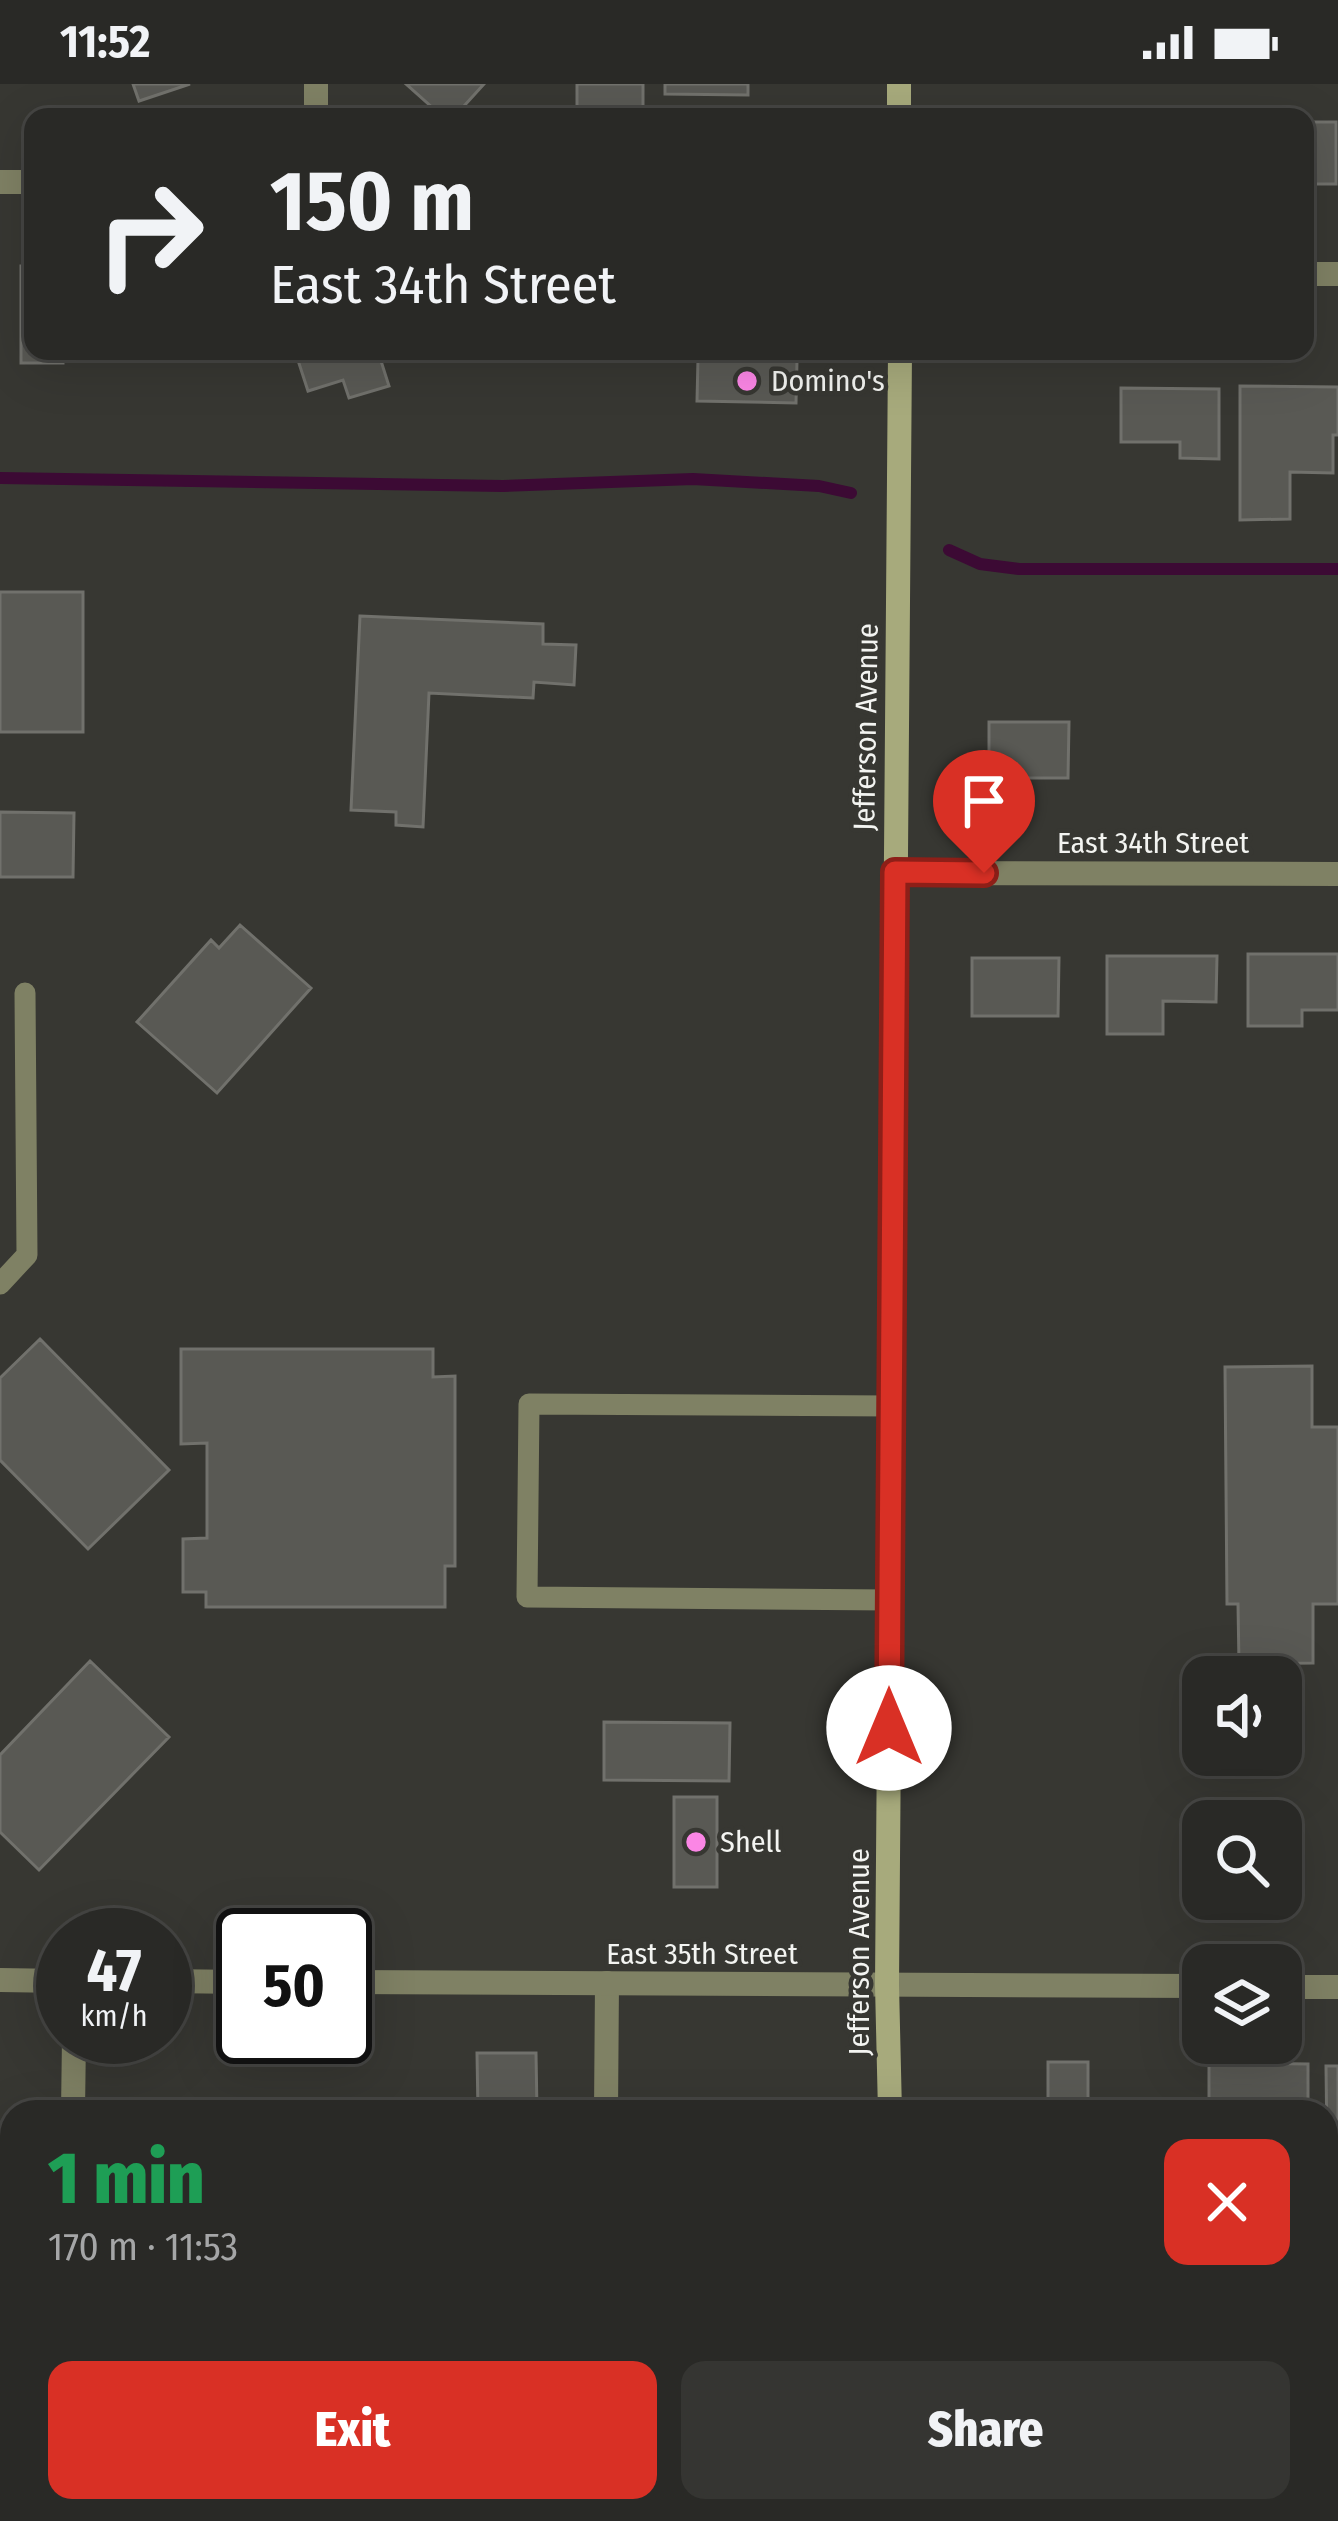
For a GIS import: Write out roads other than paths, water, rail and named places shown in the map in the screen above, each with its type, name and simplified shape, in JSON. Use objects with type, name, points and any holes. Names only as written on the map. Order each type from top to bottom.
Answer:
[{"type":"main road","name":"Jefferson Avenue","points":[[890,2100],[900,360]]},
{"type":"street","name":"East 34th Street","points":[[895,872],[1338,874]]},
{"type":"street","points":[[0,1980],[36,1981]]},
{"type":"street","name":"East 35th Street","points":[[372,1982],[1182,1986]]},
{"type":"street","points":[[606,2100],[607,1983]]},
{"type":"street","points":[[1302,1987],[1338,1987]]},
{"type":"street","points":[[73,2100],[74,2064]]},
{"type":"lane","points":[[0,1284],[28,1255],[25,993]]},
{"type":"lane","points":[[890,1600],[527,1597],[529,1404],[892,1406]]},
{"type":"waterway","points":[[0,478],[503,486],[693,479],[819,486],[851,493]]},
{"type":"waterway","points":[[949,550],[980,564],[1019,569],[1338,569]]},
{"type":"place","name":"Domino's","points":[[747,381]]},
{"type":"place","name":"Shell","points":[[696,1842]]}]
